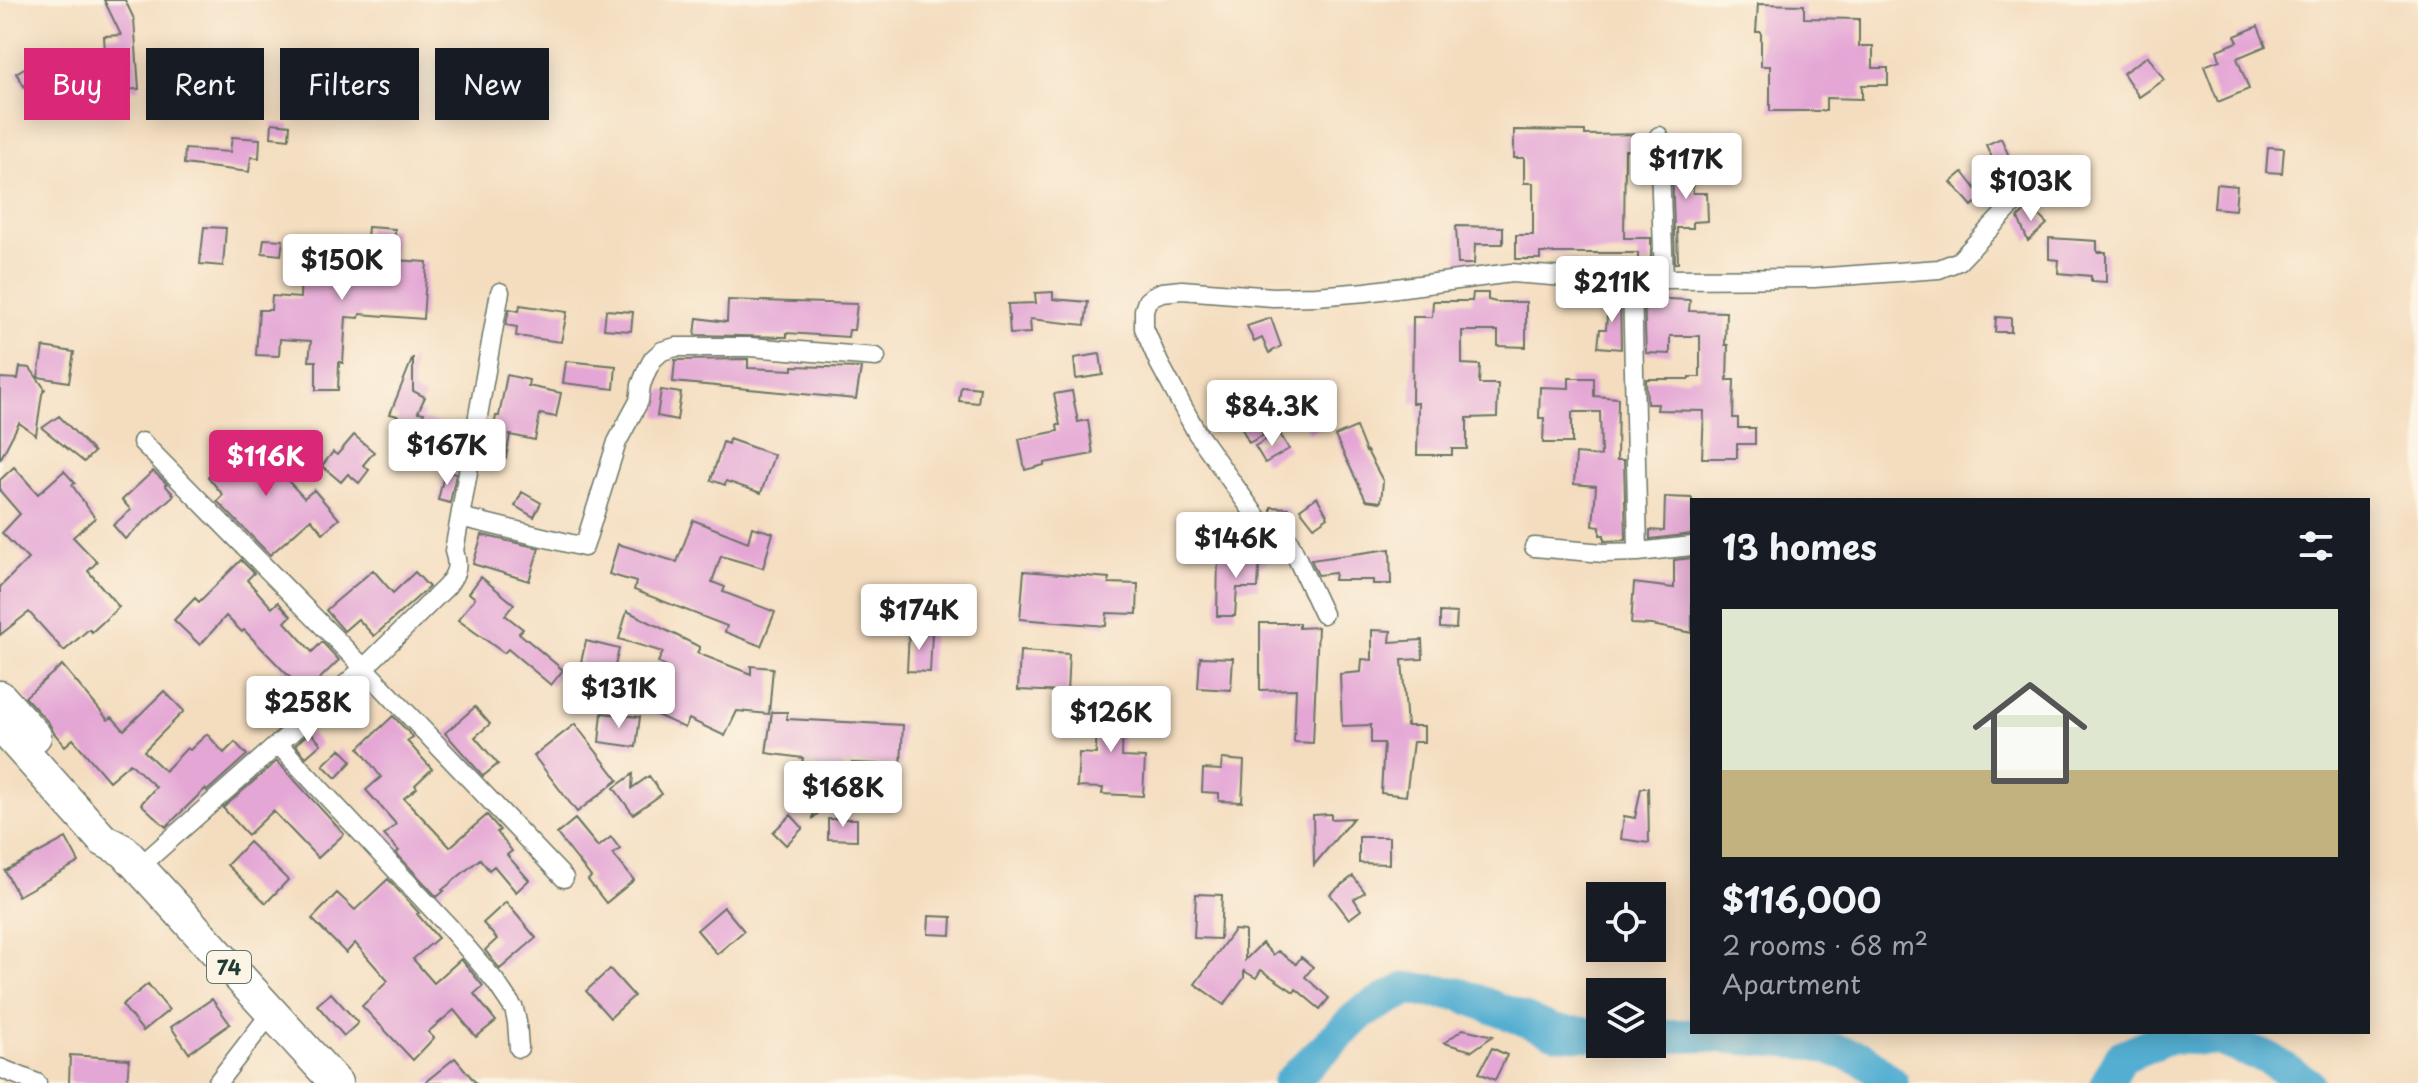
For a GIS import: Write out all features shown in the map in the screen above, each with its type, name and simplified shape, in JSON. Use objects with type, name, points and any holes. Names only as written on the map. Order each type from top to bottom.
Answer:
[{"type":"highway","name":"74","points":[[0,697],[117,827],[131,860]]},
{"type":"highway","name":"74","points":[[0,725],[103,840],[131,860],[336,1083]]},
{"type":"street","points":[[1659,136],[1664,279]]},
{"type":"street","points":[[1323,614],[1288,539],[1268,533],[1197,433],[1144,328],[1147,301],[1162,292],[1182,290],[1273,297],[1316,296],[1511,273],[1632,282],[1814,278],[1939,269],[1959,261],[2035,181]]},
{"type":"street","points":[[1632,282],[1638,552]]},
{"type":"street","points":[[131,860],[279,745],[364,668],[437,597],[455,575],[459,565],[454,551],[500,292]]},
{"type":"street","points":[[460,517],[584,547],[617,442],[639,401],[647,370],[662,351],[676,347],[750,347],[876,357]]},
{"type":"street","points":[[142,442],[564,878]]},
{"type":"street","points":[[1534,547],[1604,553],[1690,546]]},
{"type":"street","points":[[279,745],[450,928],[495,981],[514,1009],[519,1048]]},
{"type":"street","points":[[217,1083],[271,1013]]},
{"type":"street","points":[[0,1068],[37,1083]]},
{"type":"building","points":[[104,0],[125,0],[134,19],[139,89],[130,89],[130,48],[105,48],[104,36],[121,35]]},
{"type":"building","points":[[1758,4],[1804,5],[1804,18],[1859,19],[1859,46],[1873,46],[1873,68],[1888,68],[1888,85],[1862,85],[1862,99],[1826,98],[1826,111],[1770,111],[1770,66],[1761,66],[1761,32],[1756,32]]},
{"type":"building","points":[[2258,26],[2266,46],[2237,58],[2249,89],[2218,102],[2204,66],[2220,60],[2217,50],[2238,42],[2235,36]]},
{"type":"building","points":[[2148,56],[2164,80],[2139,97],[2123,73]]},
{"type":"building","points":[[24,68],[24,86],[16,73]]},
{"type":"building","points":[[272,123],[290,125],[289,139],[271,137]]},
{"type":"building","points":[[1514,130],[1585,131],[1585,135],[1648,134],[1648,150],[1625,150],[1624,238],[1651,238],[1651,263],[1638,264],[1638,253],[1540,253],[1540,259],[1516,259],[1516,235],[1533,235],[1533,183],[1524,183],[1524,158],[1514,158]]},
{"type":"building","points":[[232,137],[260,139],[259,158],[251,157],[249,172],[184,164],[185,149],[230,152]]},
{"type":"building","points":[[2001,138],[2015,170],[2019,167],[2025,174],[2014,186],[1996,166],[1986,145]]},
{"type":"building","points":[[2268,147],[2284,148],[2282,173],[2266,172]]},
{"type":"building","points":[[1692,163],[1693,193],[1707,193],[1708,221],[1693,222],[1693,228],[1677,228],[1678,263],[1675,263],[1672,164]]},
{"type":"building","points":[[1963,172],[1980,194],[1980,199],[1972,206],[1951,182]]},
{"type":"building","points":[[2216,184],[2237,186],[2235,210],[2214,208]]},
{"type":"building","points":[[2030,206],[2047,224],[2028,241],[2018,218]]},
{"type":"building","points":[[1456,226],[1503,227],[1503,244],[1475,244],[1474,264],[1458,264]]},
{"type":"building","points":[[204,227],[226,228],[223,266],[200,264]]},
{"type":"building","points":[[368,227],[395,229],[394,260],[427,262],[423,319],[360,314],[359,318],[346,317],[338,390],[316,390],[316,361],[309,361],[311,341],[280,339],[279,356],[256,355],[259,310],[271,310],[272,296],[300,298],[301,269],[290,268],[291,248],[305,248],[305,258],[365,261]]},
{"type":"building","points":[[2049,238],[2097,241],[2097,252],[2106,252],[2106,282],[2091,281],[2091,276],[2058,273],[2059,260],[2049,259]]},
{"type":"building","points":[[264,239],[283,240],[281,255],[262,253]]},
{"type":"building","points":[[1053,292],[1053,299],[1088,302],[1085,325],[1030,319],[1031,333],[1010,334],[1008,304],[1036,303],[1035,293]]},
{"type":"building","points":[[1609,292],[1620,293],[1621,349],[1598,347],[1600,329],[1606,329]]},
{"type":"building","points":[[1473,293],[1488,293],[1488,300],[1496,302],[1526,302],[1526,347],[1498,346],[1498,331],[1462,331],[1462,364],[1480,365],[1479,384],[1498,384],[1497,417],[1467,418],[1467,449],[1452,449],[1452,455],[1417,455],[1418,403],[1412,403],[1413,317],[1432,317],[1433,301],[1472,301]]},
{"type":"building","points":[[1644,298],[1690,300],[1689,311],[1726,312],[1727,380],[1734,380],[1733,418],[1738,418],[1738,428],[1755,428],[1755,444],[1737,444],[1737,458],[1702,458],[1704,411],[1657,410],[1658,404],[1647,404],[1646,379],[1700,377],[1700,336],[1670,336],[1670,354],[1646,353]]},
{"type":"building","points":[[728,300],[857,304],[854,330],[849,330],[848,337],[787,333],[787,337],[695,335],[697,318],[727,322]]},
{"type":"building","points":[[520,305],[567,312],[561,342],[516,336],[517,327],[506,325],[509,309],[519,311]]},
{"type":"building","points":[[606,310],[633,312],[631,331],[604,329]]},
{"type":"building","points":[[1996,317],[2011,318],[2011,332],[1995,332]]},
{"type":"building","points":[[1271,318],[1281,346],[1269,353],[1262,338],[1254,342],[1247,326]]},
{"type":"building","points":[[43,347],[74,352],[69,382],[38,377]]},
{"type":"building","points":[[1100,354],[1103,375],[1076,379],[1074,358]]},
{"type":"building","points":[[413,357],[413,391],[425,397],[418,412],[424,413],[422,419],[463,429],[456,468],[430,462],[432,451],[391,440],[398,416],[390,414]]},
{"type":"building","points":[[748,359],[748,368],[861,368],[856,399],[673,382],[675,360]]},
{"type":"building","points":[[566,361],[616,366],[614,389],[563,383]]},
{"type":"building","points":[[20,367],[30,368],[45,389],[36,435],[19,423],[0,460],[0,378],[18,379]]},
{"type":"building","points":[[507,375],[529,380],[528,386],[561,393],[556,417],[540,414],[535,440],[510,435],[506,458],[489,455]]},
{"type":"building","points":[[1569,378],[1594,378],[1594,396],[1618,398],[1617,460],[1624,460],[1626,540],[1604,541],[1600,527],[1593,526],[1596,486],[1574,484],[1576,454],[1601,456],[1600,412],[1572,412],[1572,443],[1543,443],[1544,418],[1539,418],[1540,387],[1569,388]]},
{"type":"building","points":[[961,386],[980,388],[978,403],[959,401]]},
{"type":"building","points":[[661,390],[681,393],[677,420],[657,416]]},
{"type":"building","points":[[1072,391],[1078,422],[1088,420],[1093,454],[1044,463],[1025,470],[1019,439],[1058,431],[1057,425],[1060,425],[1054,394]]},
{"type":"building","points":[[1233,397],[1264,435],[1249,443],[1228,400]]},
{"type":"building","points":[[1316,403],[1326,425],[1309,433],[1299,410]]},
{"type":"building","points":[[59,416],[94,452],[84,462],[42,428]]},
{"type":"building","points":[[1356,427],[1383,481],[1381,502],[1366,500],[1335,436]]},
{"type":"building","points":[[1279,432],[1289,449],[1265,463],[1255,446]]},
{"type":"building","points":[[354,435],[374,452],[363,465],[369,470],[359,483],[348,474],[341,482],[322,466],[333,452],[337,455]]},
{"type":"building","points":[[252,436],[265,450],[262,453],[304,498],[314,490],[339,519],[323,533],[311,519],[270,555],[217,501],[223,495],[208,477],[224,464],[220,460],[235,447],[238,450]]},
{"type":"building","points":[[729,439],[774,455],[761,493],[726,481],[725,485],[711,480],[723,442],[728,444]]},
{"type":"building","points":[[14,467],[38,494],[64,471],[75,483],[72,485],[95,518],[73,537],[97,562],[88,571],[119,607],[92,632],[89,629],[64,651],[29,612],[0,635],[0,587],[28,559],[2,533],[20,514],[0,491],[0,480]]},
{"type":"building","points":[[153,471],[174,495],[125,539],[113,525],[131,510],[122,500]]},
{"type":"building","points":[[445,471],[456,474],[450,503],[438,500]]},
{"type":"building","points":[[522,492],[541,503],[534,517],[515,506]]},
{"type":"building","points":[[1317,497],[1328,517],[1314,527],[1300,509]]},
{"type":"building","points":[[1665,497],[1692,498],[1690,534],[1650,539],[1650,530],[1664,531]]},
{"type":"building","points":[[1271,507],[1289,508],[1288,526],[1275,523],[1271,517]]},
{"type":"building","points":[[693,520],[748,542],[752,527],[773,533],[763,568],[721,556],[712,582],[725,587],[723,592],[775,612],[761,646],[725,632],[727,626],[634,590],[636,582],[609,574],[618,544],[677,562]]},
{"type":"building","points":[[482,535],[539,548],[529,581],[473,564]]},
{"type":"building","points":[[1390,549],[1391,584],[1373,584],[1373,580],[1334,580],[1335,573],[1318,575],[1311,560]]},
{"type":"building","points":[[1218,555],[1272,558],[1259,568],[1258,588],[1237,588],[1235,616],[1217,616]]},
{"type":"building","points":[[1690,558],[1690,633],[1631,624],[1634,583],[1674,588],[1674,560]]},
{"type":"building","points":[[241,560],[254,573],[247,580],[272,608],[278,602],[291,616],[285,622],[312,652],[322,642],[339,660],[305,693],[244,630],[242,632],[226,616],[200,645],[174,620],[195,598],[199,602]]},
{"type":"building","points":[[373,570],[393,593],[415,572],[429,587],[374,636],[358,619],[344,631],[326,610]]},
{"type":"building","points":[[1024,571],[1109,578],[1109,583],[1138,584],[1137,614],[1107,613],[1106,626],[1020,619]]},
{"type":"building","points":[[481,577],[514,604],[505,615],[523,629],[519,633],[563,670],[551,685],[508,649],[504,653],[458,620],[475,598],[469,593]]},
{"type":"building","points":[[627,611],[700,647],[697,653],[751,674],[751,666],[773,668],[769,714],[737,711],[725,736],[689,719],[685,728],[648,711],[666,667],[658,662],[663,652],[619,639]]},
{"type":"building","points":[[1440,612],[1457,613],[1456,629],[1440,628]]},
{"type":"building","points":[[1260,623],[1299,623],[1299,628],[1318,627],[1313,743],[1294,742],[1296,689],[1260,690]]},
{"type":"building","points":[[1372,630],[1391,631],[1390,642],[1422,640],[1423,659],[1402,660],[1407,726],[1424,726],[1424,742],[1413,742],[1406,796],[1381,793],[1384,743],[1371,743],[1371,725],[1342,726],[1340,674],[1361,672],[1362,659],[1372,660]]},
{"type":"building","points":[[909,631],[932,633],[930,672],[907,671]]},
{"type":"building","points":[[586,641],[619,649],[607,699],[574,691]]},
{"type":"building","points":[[1020,651],[1069,654],[1067,692],[1018,690]]},
{"type":"building","points":[[1200,657],[1233,658],[1231,690],[1198,688]]},
{"type":"building","points":[[62,665],[108,720],[112,717],[124,730],[164,691],[184,711],[144,751],[165,771],[187,748],[190,750],[207,734],[224,753],[235,742],[247,755],[207,791],[205,789],[166,827],[141,804],[156,787],[130,763],[109,781],[73,739],[65,746],[25,697]]},
{"type":"building","points":[[1097,693],[1124,694],[1122,757],[1145,758],[1143,796],[1102,794],[1103,788],[1077,787],[1079,753],[1096,754]]},
{"type":"building","points":[[475,707],[490,724],[475,737],[498,764],[483,776],[445,733]]},
{"type":"building","points":[[772,712],[787,712],[787,719],[903,725],[901,765],[843,765],[842,790],[813,818],[816,764],[802,764],[803,758],[766,753]]},
{"type":"building","points":[[602,713],[640,717],[636,747],[599,742]]},
{"type":"building","points":[[393,716],[413,737],[407,741],[432,769],[415,785],[417,788],[404,798],[450,847],[487,815],[512,851],[507,855],[529,880],[516,892],[494,866],[489,870],[480,859],[437,897],[396,853],[399,851],[384,835],[396,824],[366,790],[381,777],[359,748]]},
{"type":"building","points":[[575,724],[618,780],[577,812],[534,756]]},
{"type":"building","points":[[310,732],[321,744],[306,757],[295,745]]},
{"type":"building","points":[[340,749],[352,761],[336,778],[323,765]]},
{"type":"building","points":[[1222,759],[1244,761],[1242,802],[1219,801],[1219,793],[1202,792],[1203,769],[1221,770]]},
{"type":"building","points":[[277,761],[344,834],[318,858],[273,811],[248,835],[223,808]]},
{"type":"building","points":[[633,774],[632,788],[649,776],[662,794],[633,814],[614,788]]},
{"type":"building","points":[[1641,788],[1648,788],[1649,843],[1621,839],[1624,816],[1635,818]]},
{"type":"building","points":[[1331,814],[1331,819],[1353,818],[1314,865],[1313,815]]},
{"type":"building","points":[[791,815],[803,828],[786,845],[773,832]]},
{"type":"building","points":[[575,819],[598,847],[611,837],[620,849],[613,854],[634,880],[606,903],[588,880],[591,877],[557,834]]},
{"type":"building","points":[[828,819],[857,819],[857,840],[828,839]]},
{"type":"building","points":[[1359,837],[1389,837],[1389,864],[1359,863]]},
{"type":"building","points":[[66,838],[79,862],[18,896],[5,871]]},
{"type":"building","points":[[249,842],[288,880],[266,903],[227,865]]},
{"type":"building","points":[[1353,876],[1365,892],[1354,899],[1361,910],[1349,919],[1330,894]]},
{"type":"building","points":[[388,879],[438,938],[413,959],[434,983],[461,959],[483,986],[474,994],[496,1021],[476,1037],[454,1010],[428,1032],[434,1038],[413,1060],[362,1006],[388,981],[355,943],[346,953],[312,919],[337,893],[355,910]]},
{"type":"building","points":[[1196,894],[1222,895],[1220,939],[1194,938]]},
{"type":"building","points":[[506,902],[536,938],[500,969],[485,950],[497,939],[483,923]]},
{"type":"building","points":[[724,907],[744,931],[717,954],[697,930]]},
{"type":"building","points":[[929,916],[952,917],[951,935],[928,934]]},
{"type":"building","points":[[1234,930],[1245,931],[1245,960],[1262,943],[1273,955],[1278,951],[1296,964],[1301,957],[1313,967],[1305,977],[1329,998],[1320,1009],[1296,989],[1294,992],[1261,970],[1256,978],[1244,971],[1244,978],[1224,1005],[1195,984]]},
{"type":"building","points":[[610,969],[634,996],[610,1018],[586,991]]},
{"type":"building","points":[[148,984],[169,1010],[143,1031],[122,1005]]},
{"type":"building","points":[[331,993],[358,1023],[344,1036],[317,1005]]},
{"type":"building","points":[[212,999],[230,1024],[189,1053],[171,1027]]},
{"type":"building","points":[[1463,1029],[1493,1036],[1472,1051],[1444,1043]]},
{"type":"building","points":[[1492,1048],[1507,1055],[1495,1080],[1479,1073]]},
{"type":"building","points":[[70,1055],[129,1059],[127,1083],[69,1083]]},
{"type":"building","points":[[455,1058],[476,1083],[424,1083]]},
{"type":"waterway","points":[[1289,1083],[1362,1012],[1407,989],[1459,994],[1556,1032],[1586,1034]]},
{"type":"waterway","points":[[1666,1036],[1705,1035],[1813,1043],[1863,1059],[1892,1083]]},
{"type":"waterway","points":[[2107,1083],[2121,1057],[2168,1037],[2218,1039],[2266,1057],[2307,1083]]}]
